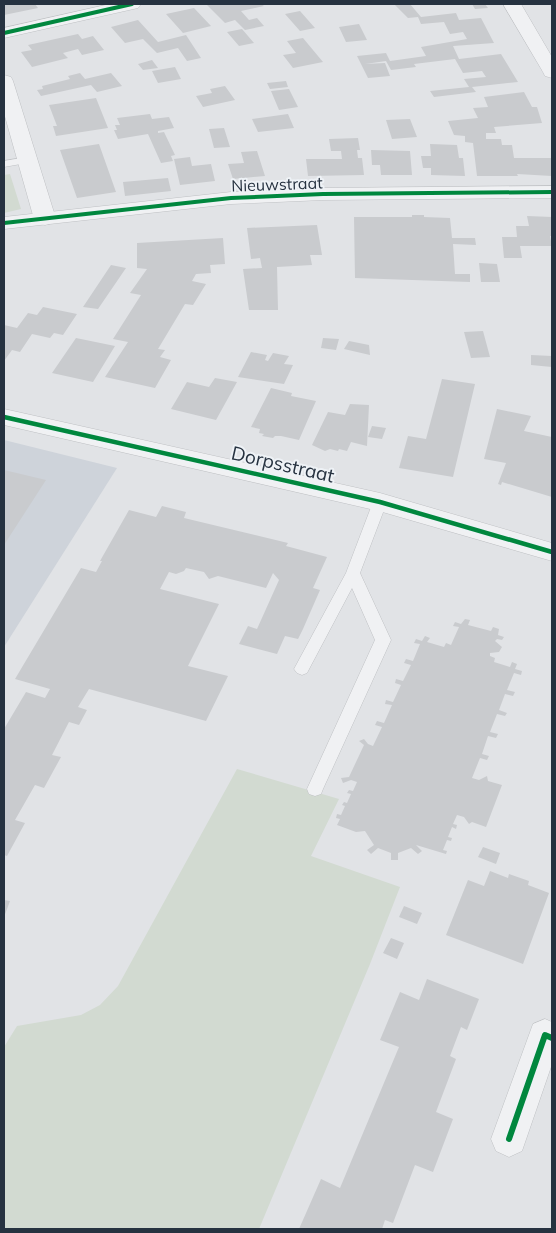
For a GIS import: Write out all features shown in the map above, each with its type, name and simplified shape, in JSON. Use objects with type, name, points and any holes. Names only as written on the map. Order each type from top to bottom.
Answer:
[{"type":"street","points":[[4,33],[88,8],[132,4]]},
{"type":"street","points":[[512,4],[552,72]]},
{"type":"street","points":[[4,82],[45,219]]},
{"type":"street","name":"Nieuwstraat","points":[[4,223],[231,198],[323,194],[552,192]]},
{"type":"street","name":"Dorpsstraat","points":[[4,417],[380,502],[552,552]]},
{"type":"street","points":[[509,1138],[545,1035],[552,1038]]},
{"type":"lane","points":[[4,164],[28,160]]},
{"type":"lane","points":[[302,669],[353,573],[380,502]]},
{"type":"lane","points":[[315,789],[383,640],[353,573]]},
{"type":"shaded area","points":[[10,174],[21,209],[4,213],[4,175]]},
{"type":"shaded area","points":[[4,440],[117,468],[4,647]]},
{"type":"shaded area","points":[[237,769],[339,799],[311,856],[400,887],[370,964],[259,1229],[4,1229],[4,1047],[17,1026],[81,1015],[100,1005],[118,986]]},
{"type":"building","points":[[4,4],[35,4],[38,8],[4,15]]},
{"type":"building","points":[[261,4],[264,6],[241,11],[249,20],[257,18],[264,26],[245,30],[235,20],[225,23],[207,5]]},
{"type":"building","points":[[394,4],[410,4],[421,17],[456,13],[459,20],[481,18],[494,43],[453,46],[459,59],[501,54],[518,82],[472,87],[476,92],[434,97],[430,91],[469,87],[464,79],[486,77],[482,71],[463,73],[455,59],[414,64],[416,67],[391,70],[386,61],[365,64],[385,63],[390,76],[368,78],[357,56],[386,53],[390,61],[426,56],[421,47],[467,39],[463,32],[450,34],[444,22],[421,24],[418,17],[408,18]]},
{"type":"building","points":[[472,4],[485,4],[488,8],[475,9]]},
{"type":"building","points":[[194,8],[211,26],[183,33],[166,14]]},
{"type":"building","points":[[300,11],[315,28],[300,31],[285,14]]},
{"type":"building","points":[[138,20],[158,42],[186,35],[201,58],[187,61],[178,48],[157,53],[143,39],[125,43],[111,27]]},
{"type":"building","points":[[359,24],[367,40],[346,42],[339,27]]},
{"type":"building","points":[[242,29],[254,43],[239,46],[227,32]]},
{"type":"building","points":[[78,34],[82,39],[93,36],[104,50],[82,55],[78,49],[63,53],[68,58],[32,67],[21,52],[32,50],[28,45]]},
{"type":"building","points":[[303,38],[323,62],[293,68],[283,55],[296,53],[287,41]]},
{"type":"building","points":[[152,60],[158,68],[143,70],[138,64]]},
{"type":"building","points":[[175,67],[181,79],[158,83],[152,71]]},
{"type":"building","points":[[80,73],[85,79],[111,73],[122,86],[97,92],[91,85],[41,96],[37,90],[43,89],[42,86],[70,79],[68,76]]},
{"type":"building","points":[[286,81],[288,87],[270,89],[267,83]]},
{"type":"building","points":[[225,86],[235,100],[203,107],[196,96],[212,93],[210,89]]},
{"type":"building","points":[[289,89],[298,107],[279,110],[271,91]]},
{"type":"building","points":[[524,92],[532,107],[537,107],[542,123],[494,127],[496,133],[486,133],[486,139],[501,139],[502,145],[512,145],[514,158],[552,158],[552,176],[517,174],[518,176],[477,176],[473,143],[465,142],[465,136],[454,135],[448,121],[478,118],[473,108],[488,107],[484,97]]},
{"type":"building","points":[[96,98],[108,128],[56,136],[53,126],[57,126],[49,105]]},
{"type":"building","points":[[150,114],[152,119],[169,117],[174,128],[158,131],[158,133],[164,132],[175,155],[171,156],[173,161],[161,163],[148,134],[118,139],[114,130],[117,130],[115,125],[120,125],[117,118]]},
{"type":"building","points":[[288,114],[294,128],[258,132],[252,119]]},
{"type":"building","points":[[410,119],[417,137],[392,139],[386,120]]},
{"type":"building","points":[[224,128],[230,147],[214,148],[209,129]]},
{"type":"building","points":[[358,138],[360,150],[357,150],[358,158],[362,158],[364,175],[308,176],[306,159],[342,159],[341,151],[331,151],[329,139]]},
{"type":"building","points":[[99,144],[116,192],[77,198],[60,150]]},
{"type":"building","points":[[430,144],[457,145],[459,158],[463,158],[465,176],[431,175],[431,168],[423,168],[421,156],[431,156]]},
{"type":"building","points":[[371,150],[410,151],[412,175],[381,175],[380,165],[372,165]]},
{"type":"building","points":[[257,151],[265,176],[233,179],[228,164],[244,163],[241,152]]},
{"type":"building","points":[[190,157],[192,166],[211,164],[215,181],[180,185],[174,159]]},
{"type":"building","points":[[168,178],[171,191],[125,196],[123,182]]},
{"type":"building","points":[[412,215],[450,218],[452,238],[475,238],[476,245],[453,244],[455,274],[470,274],[470,282],[355,278],[354,217],[412,217]]},
{"type":"building","points":[[527,216],[552,217],[552,236],[550,236],[552,246],[520,246],[522,258],[504,258],[502,237],[517,237],[516,226],[529,226]]},
{"type":"building","points":[[317,225],[322,255],[310,255],[312,265],[277,267],[278,310],[249,310],[243,269],[262,268],[260,258],[251,259],[247,228]]},
{"type":"building","points":[[223,238],[225,264],[210,265],[211,273],[196,274],[192,281],[206,284],[193,305],[185,304],[158,349],[165,350],[160,357],[171,360],[155,388],[105,377],[128,342],[113,339],[141,295],[130,293],[147,269],[137,268],[137,243]]},
{"type":"building","points":[[479,263],[497,264],[500,282],[481,282]]},
{"type":"building","points":[[111,265],[126,268],[98,309],[83,307]]},
{"type":"building","points":[[43,307],[77,314],[63,335],[54,333],[50,338],[32,334],[20,352],[12,350],[4,361],[4,325],[17,328],[28,313],[37,315]]},
{"type":"building","points":[[483,331],[490,357],[471,358],[464,332]]},
{"type":"building","points":[[76,338],[115,346],[93,382],[52,373]]},
{"type":"building","points":[[323,338],[339,339],[336,350],[321,348]]},
{"type":"building","points":[[349,341],[369,345],[370,355],[344,349]]},
{"type":"building","points":[[251,352],[267,355],[265,360],[268,361],[273,353],[289,356],[284,364],[293,365],[284,384],[238,377]]},
{"type":"building","points":[[531,355],[552,356],[552,367],[531,365]]},
{"type":"building","points":[[215,378],[237,382],[216,420],[171,409],[187,382],[209,387]]},
{"type":"building","points":[[442,379],[475,384],[453,477],[399,468],[408,436],[426,439]]},
{"type":"building","points":[[271,388],[292,393],[291,396],[316,401],[299,440],[281,436],[273,438],[262,436],[264,434],[259,433],[260,429],[251,427]]},
{"type":"building","points":[[350,404],[369,405],[367,446],[351,442],[347,451],[330,449],[325,451],[312,445],[328,412],[345,415]]},
{"type":"building","points":[[497,409],[531,416],[524,431],[552,437],[552,497],[502,482],[501,485],[498,484],[506,463],[484,459]]},
{"type":"building","points":[[372,426],[386,428],[382,439],[368,437]]},
{"type":"building","points":[[4,470],[46,480],[4,545]]},
{"type":"building","points":[[162,506],[186,512],[184,518],[288,543],[286,546],[327,557],[313,588],[320,590],[303,629],[298,639],[285,636],[277,654],[239,644],[248,626],[257,629],[279,580],[273,573],[266,588],[218,576],[209,579],[204,572],[186,568],[184,571],[176,574],[169,572],[160,589],[219,604],[188,666],[228,676],[206,721],[89,689],[78,707],[87,710],[79,725],[69,722],[52,755],[61,757],[44,788],[35,785],[15,820],[25,823],[7,856],[4,855],[4,729],[26,692],[45,698],[50,689],[15,679],[81,568],[96,572],[102,561],[100,561],[129,510],[156,517]]},
{"type":"building","points":[[465,619],[470,620],[468,625],[491,631],[493,627],[499,629],[498,635],[504,637],[502,640],[497,639],[495,641],[502,647],[499,652],[490,653],[490,656],[495,658],[494,662],[510,667],[512,662],[517,664],[515,669],[522,671],[521,675],[514,673],[507,690],[515,692],[513,696],[505,694],[499,710],[507,713],[505,716],[497,714],[490,732],[498,734],[496,738],[488,736],[482,754],[489,756],[487,760],[480,758],[472,778],[479,780],[487,776],[488,781],[502,785],[486,827],[472,822],[469,824],[464,817],[457,815],[453,824],[457,825],[456,829],[452,827],[448,837],[452,838],[451,841],[447,840],[443,850],[447,851],[446,854],[416,845],[422,851],[418,854],[411,848],[398,853],[398,860],[391,860],[391,853],[378,848],[371,854],[367,850],[374,845],[365,831],[356,832],[337,825],[340,819],[336,818],[337,814],[341,815],[345,806],[342,805],[344,802],[347,803],[351,794],[347,793],[349,790],[353,791],[357,782],[351,780],[343,783],[341,778],[349,777],[364,745],[359,741],[364,739],[373,746],[382,727],[375,725],[377,721],[384,723],[392,705],[385,704],[386,700],[393,702],[401,685],[395,683],[396,679],[403,681],[411,665],[404,663],[406,659],[413,661],[420,644],[414,643],[416,639],[422,641],[425,636],[430,638],[427,642],[444,647],[446,643],[451,645],[459,627],[453,626],[455,622],[461,624]]},
{"type":"building","points":[[483,847],[500,853],[496,864],[478,857]]},
{"type":"building","points":[[490,871],[508,878],[509,874],[529,881],[528,885],[549,893],[523,964],[446,935],[468,880],[484,886]]},
{"type":"building","points":[[4,900],[10,901],[4,917]]},
{"type":"building","points":[[404,906],[422,913],[417,924],[399,917]]},
{"type":"building","points":[[391,938],[404,943],[397,959],[383,953]]},
{"type":"building","points":[[427,979],[479,999],[467,1030],[461,1027],[450,1056],[456,1059],[436,1112],[453,1119],[433,1172],[415,1165],[393,1223],[385,1220],[382,1229],[299,1229],[321,1179],[340,1188],[399,1047],[380,1040],[400,992],[419,1000]]},
{"type":"cycle path","points":[[4,33],[132,4]]},
{"type":"cycle path","points":[[4,223],[231,198],[323,194],[552,192]]},
{"type":"cycle path","points":[[4,417],[380,502],[552,552]]},
{"type":"cycle path","points":[[509,1139],[545,1035],[552,1038]]}]
